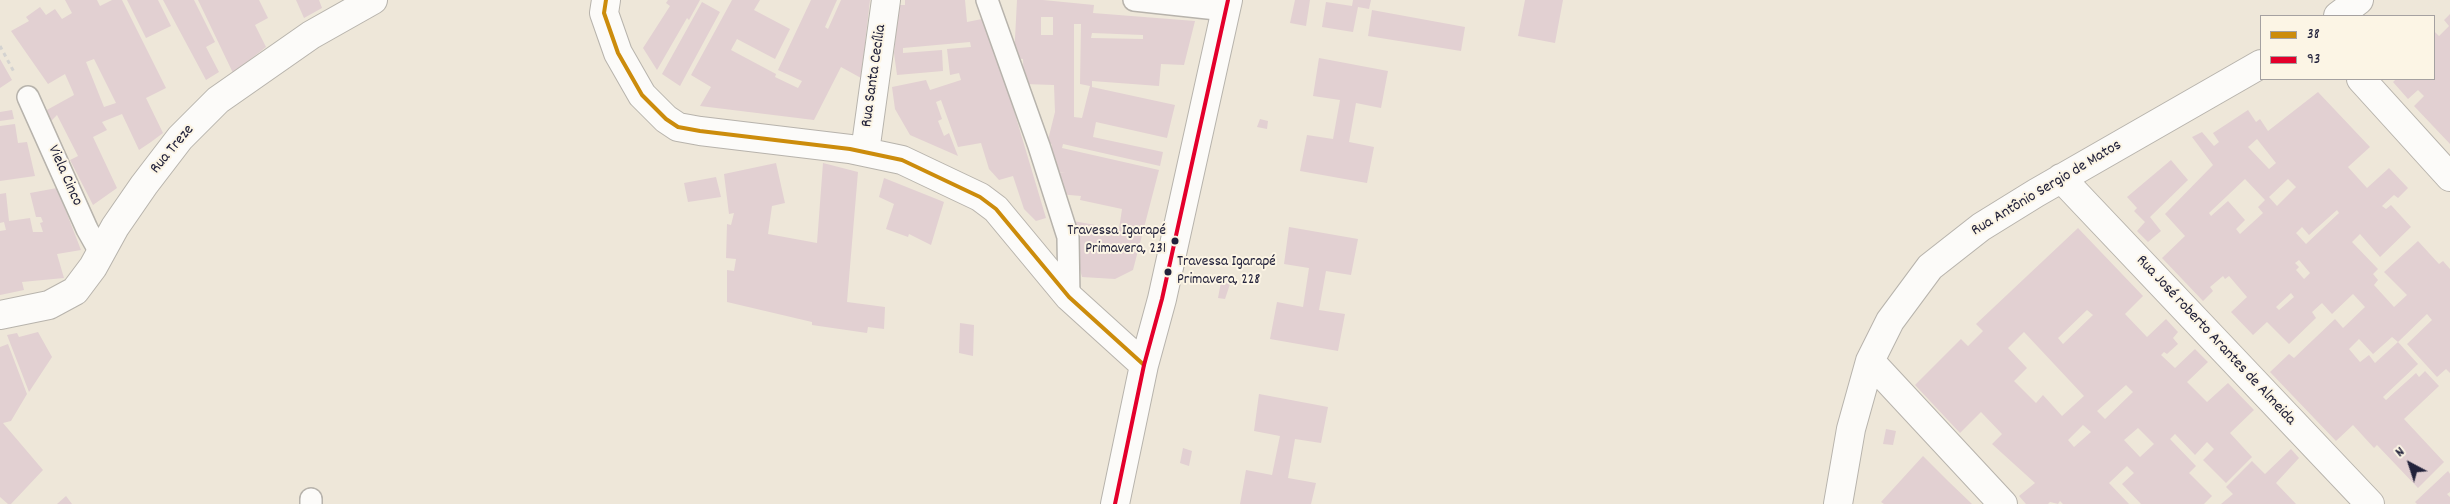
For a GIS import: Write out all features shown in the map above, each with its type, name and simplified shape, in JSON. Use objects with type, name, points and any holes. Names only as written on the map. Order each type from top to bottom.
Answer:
[{"type":"street","name":"Rua Treze","points":[[0,314],[49,305],[64,298],[82,282],[144,185],[180,138],[218,100],[311,35],[373,0]]},
{"type":"street","points":[[606,0],[604,13],[618,53],[642,95],[666,120],[678,127],[865,152],[902,160],[980,197],[996,208],[1069,297],[1144,365]]},
{"type":"street","name":"Rua Santa Cecília","points":[[865,152],[886,0]]},
{"type":"street","points":[[2339,15],[2359,0]]},
{"type":"street","points":[[1115,504],[1144,365],[1162,299],[1227,5]]},
{"type":"street","name":"Rua Antônio Sergio de Matos","points":[[1838,504],[1851,429],[1870,362],[1890,321],[1930,267],[1980,227],[2061,178],[2260,65]]},
{"type":"street","points":[[2362,80],[2450,177]]},
{"type":"street","name":"Rua José roberto Arantes de Almeida","points":[[2061,178],[2370,504]]},
{"type":"street","points":[[1870,362],[2003,504]]},
{"type":"lane","points":[[987,0],[1040,146],[1068,237],[1069,297]]},
{"type":"lane","points":[[1134,0],[1227,5]]},
{"type":"lane","name":"Viela Cinco","points":[[28,97],[87,228],[101,254]]},
{"type":"building","points":[[65,0],[97,0],[100,6],[112,0],[122,0],[166,88],[146,98],[163,133],[139,150],[122,114],[102,122],[107,130],[93,137],[117,188],[93,205],[70,160],[78,156],[57,115],[51,121],[45,111],[74,95],[65,74],[48,84],[11,31],[29,21],[26,17],[40,7],[46,15],[55,9],[62,19],[72,13]],"holes":[[[94,59],[116,103],[104,107],[86,62]]]},
{"type":"building","points":[[127,0],[158,0],[171,26],[146,38]]},
{"type":"building","points":[[163,0],[194,0],[215,42],[206,47],[219,72],[206,80]]},
{"type":"building","points":[[198,0],[259,0],[268,18],[255,25],[266,47],[233,73]]},
{"type":"building","points":[[296,0],[319,0],[322,8],[304,18]]},
{"type":"building","points":[[668,0],[700,0],[689,20],[687,18],[657,70],[643,48],[670,6],[666,3]]},
{"type":"building","points":[[732,0],[760,0],[754,10],[790,29],[775,59],[737,39],[731,50],[776,74],[775,77],[798,88],[802,81],[778,70],[811,0],[837,0],[825,27],[828,29],[841,0],[870,0],[861,78],[841,67],[814,120],[700,106],[711,87],[691,75]]},
{"type":"building","points":[[905,0],[965,0],[967,22],[982,19],[1012,104],[1046,218],[1036,221],[1024,209],[1013,176],[999,180],[989,169],[981,143],[958,147],[941,100],[936,102],[942,119],[938,121],[944,136],[949,133],[958,156],[910,135],[895,109],[892,87],[926,80],[930,90],[961,80],[959,73],[950,75],[947,49],[971,47],[970,42],[903,48],[903,53],[942,50],[943,71],[897,75],[894,53],[899,5],[905,5]]},
{"type":"building","points":[[1017,0],[1043,0],[1094,5],[1093,13],[1195,21],[1184,65],[1161,64],[1159,86],[1092,81],[1092,87],[1175,105],[1167,138],[1096,122],[1093,137],[1163,152],[1160,166],[1063,144],[1062,148],[1159,170],[1133,270],[1115,279],[1082,277],[1067,220],[1119,229],[1122,209],[1080,200],[1081,196],[1058,194],[1051,171],[1066,173],[1051,170],[1052,145],[1048,140],[1055,112],[1054,85],[1024,84],[1023,59],[1014,58]],"holes":[[[1041,17],[1053,17],[1053,35],[1041,35]],[[1074,24],[1081,24],[1080,84],[1090,86],[1082,118],[1074,117]],[[1092,33],[1143,35],[1143,39],[1091,38]]]},
{"type":"building","points":[[1295,0],[1310,0],[1306,26],[1290,23]]},
{"type":"building","points":[[1353,0],[1371,0],[1369,9],[1358,7],[1353,32],[1322,27],[1326,2],[1352,6]]},
{"type":"building","points":[[1525,0],[1563,0],[1555,43],[1518,36]]},
{"type":"building","points":[[702,2],[720,12],[680,86],[662,74]]},
{"type":"building","points":[[1372,10],[1465,27],[1461,51],[1368,36]]},
{"type":"building","points":[[2450,14],[2450,144],[2414,106],[2424,96],[2418,90],[2408,99],[2393,82],[2395,80],[2435,80],[2435,32],[2439,36],[2449,26],[2444,20]]},
{"type":"building","points":[[1319,58],[1388,71],[1381,108],[1356,103],[1349,142],[1374,147],[1367,183],[1300,171],[1307,135],[1333,139],[1340,100],[1313,96]]},
{"type":"building","points":[[0,59],[12,80],[0,88]]},
{"type":"building","points":[[2318,92],[2370,147],[2348,167],[2367,188],[2389,168],[2408,188],[2398,198],[2394,195],[2382,206],[2386,209],[2391,205],[2411,227],[2380,257],[2360,234],[2352,242],[2378,269],[2373,274],[2378,280],[2374,285],[2394,307],[2407,295],[2384,272],[2418,241],[2439,264],[2443,261],[2450,269],[2450,373],[2446,369],[2437,377],[2407,344],[2432,320],[2427,314],[2398,342],[2418,364],[2383,397],[2386,400],[2416,373],[2419,377],[2425,371],[2439,386],[2404,419],[2444,462],[2418,488],[2377,445],[2374,448],[2353,425],[2336,441],[2270,372],[2289,354],[2294,358],[2335,319],[2343,328],[2365,307],[2353,294],[2332,314],[2322,303],[2312,312],[2316,318],[2289,344],[2267,322],[2253,335],[2231,312],[2247,297],[2229,276],[2225,279],[2223,276],[2210,287],[2213,291],[2203,301],[2162,258],[2185,236],[2165,214],[2213,165],[2192,137],[2202,132],[2214,146],[2219,142],[2213,133],[2248,110],[2256,122],[2260,119],[2268,131]],"holes":[[[2257,139],[2276,163],[2269,169],[2248,147]],[[2245,179],[2265,200],[2258,207],[2263,213],[2240,234],[2236,229],[2245,220],[2228,201],[2211,216],[2209,213]],[[2288,179],[2296,187],[2277,206],[2269,197]],[[2337,210],[2339,213],[2306,244],[2296,233],[2302,227],[2309,235]],[[2299,260],[2310,273],[2304,279],[2296,270],[2299,267],[2295,263]],[[2291,293],[2294,297],[2279,310],[2276,307]],[[2392,337],[2398,342],[2375,363],[2369,355],[2360,362],[2349,349],[2359,339],[2373,354]]]},
{"type":"building","points":[[12,110],[14,119],[0,121],[0,112]]},
{"type":"building","points":[[1260,119],[1268,121],[1267,129],[1257,127]]},
{"type":"building","points":[[15,124],[18,143],[27,142],[35,176],[0,181],[0,126]]},
{"type":"building","points":[[2171,160],[2188,180],[2150,217],[2161,231],[2148,242],[2137,231],[2145,222],[2134,211],[2137,208],[2127,197]]},
{"type":"building","points":[[776,163],[785,203],[772,206],[768,234],[817,243],[823,163],[858,172],[847,302],[885,307],[884,329],[868,327],[867,333],[812,325],[812,322],[727,302],[727,270],[734,271],[736,259],[726,258],[727,224],[731,225],[734,213],[729,214],[724,174]]},
{"type":"building","points":[[716,177],[721,197],[688,202],[684,183]]},
{"type":"building","points":[[884,178],[944,202],[931,245],[909,234],[908,237],[886,229],[894,204],[879,197]]},
{"type":"building","points":[[57,188],[81,250],[57,254],[64,278],[22,282],[24,290],[0,295],[0,231],[6,230],[4,222],[0,223],[0,194],[6,193],[9,221],[30,218],[33,232],[43,232],[40,223],[43,222],[41,217],[36,217],[30,193]]},
{"type":"building","points":[[1289,227],[1358,239],[1351,275],[1326,271],[1319,310],[1345,314],[1338,351],[1270,339],[1277,302],[1303,307],[1309,268],[1284,264]]},
{"type":"building","points":[[2078,228],[2143,296],[2125,314],[2147,337],[2166,319],[2178,332],[2173,338],[2178,344],[2167,354],[2164,352],[2161,355],[2175,368],[2195,349],[2208,362],[2187,382],[2207,402],[2228,383],[2254,410],[2230,433],[2252,457],[2226,483],[2203,460],[2214,449],[2207,442],[2195,455],[2175,434],[2170,439],[2196,466],[2189,473],[2212,496],[2204,504],[2141,504],[2122,484],[2134,473],[2127,466],[2109,483],[2129,504],[2063,504],[2060,501],[2058,504],[2050,502],[2048,504],[2026,504],[2019,496],[2035,483],[1992,444],[2002,434],[1981,412],[1960,433],[1915,385],[1961,339],[1968,346],[1983,331],[1976,324]],"holes":[[[2087,310],[2093,315],[2063,344],[2058,338]],[[2024,332],[2084,396],[2062,416],[2043,395],[2036,403],[2014,381],[2027,368],[2008,348]],[[2126,385],[2133,392],[2105,419],[2097,411]],[[2083,425],[2091,432],[2074,447],[2068,440]],[[2138,428],[2154,444],[2140,457],[2124,440]]]},
{"type":"building","points":[[1221,282],[1230,284],[1225,299],[1218,298]]},
{"type":"building","points":[[960,323],[974,325],[973,356],[959,353]]},
{"type":"building","points":[[38,332],[52,357],[29,392],[7,335],[17,333],[19,337]]},
{"type":"building","points":[[8,344],[27,394],[11,421],[3,423],[43,470],[11,504],[8,504],[0,497],[0,347]]},
{"type":"building","points":[[1259,394],[1328,407],[1321,443],[1295,439],[1288,478],[1316,483],[1311,504],[1240,504],[1246,470],[1272,475],[1280,436],[1254,431]]},
{"type":"building","points":[[1886,429],[1896,431],[1893,445],[1883,444]]},
{"type":"building","points":[[1183,448],[1192,451],[1189,466],[1180,463]]},
{"type":"building","points":[[2291,449],[2299,458],[2276,483],[2296,504],[2221,504],[2233,494],[2226,487],[2252,461],[2265,474]]},
{"type":"building","points":[[1923,456],[1972,504],[1884,504],[1881,502]]},
{"type":"building","points":[[2448,471],[2450,474],[2450,492],[2447,494],[2450,497],[2450,504],[2417,504],[2415,502]]},
{"type":"building","points":[[66,496],[72,504],[57,504]]},
{"type":"transit line","name":"38","points":[[606,0],[604,13],[618,53],[642,95],[666,119],[678,127],[700,131],[850,149],[902,160],[980,197],[996,209],[1069,297],[1144,365]]},
{"type":"transit line","name":"93","points":[[1115,504],[1144,365],[1162,299],[1228,0]]},
{"type":"place","name":"Travessa Igarapé Primavera, 231","points":[[1175,241]]},
{"type":"place","name":"Travessa Igarapé Primavera, 228","points":[[1168,272]]}]
